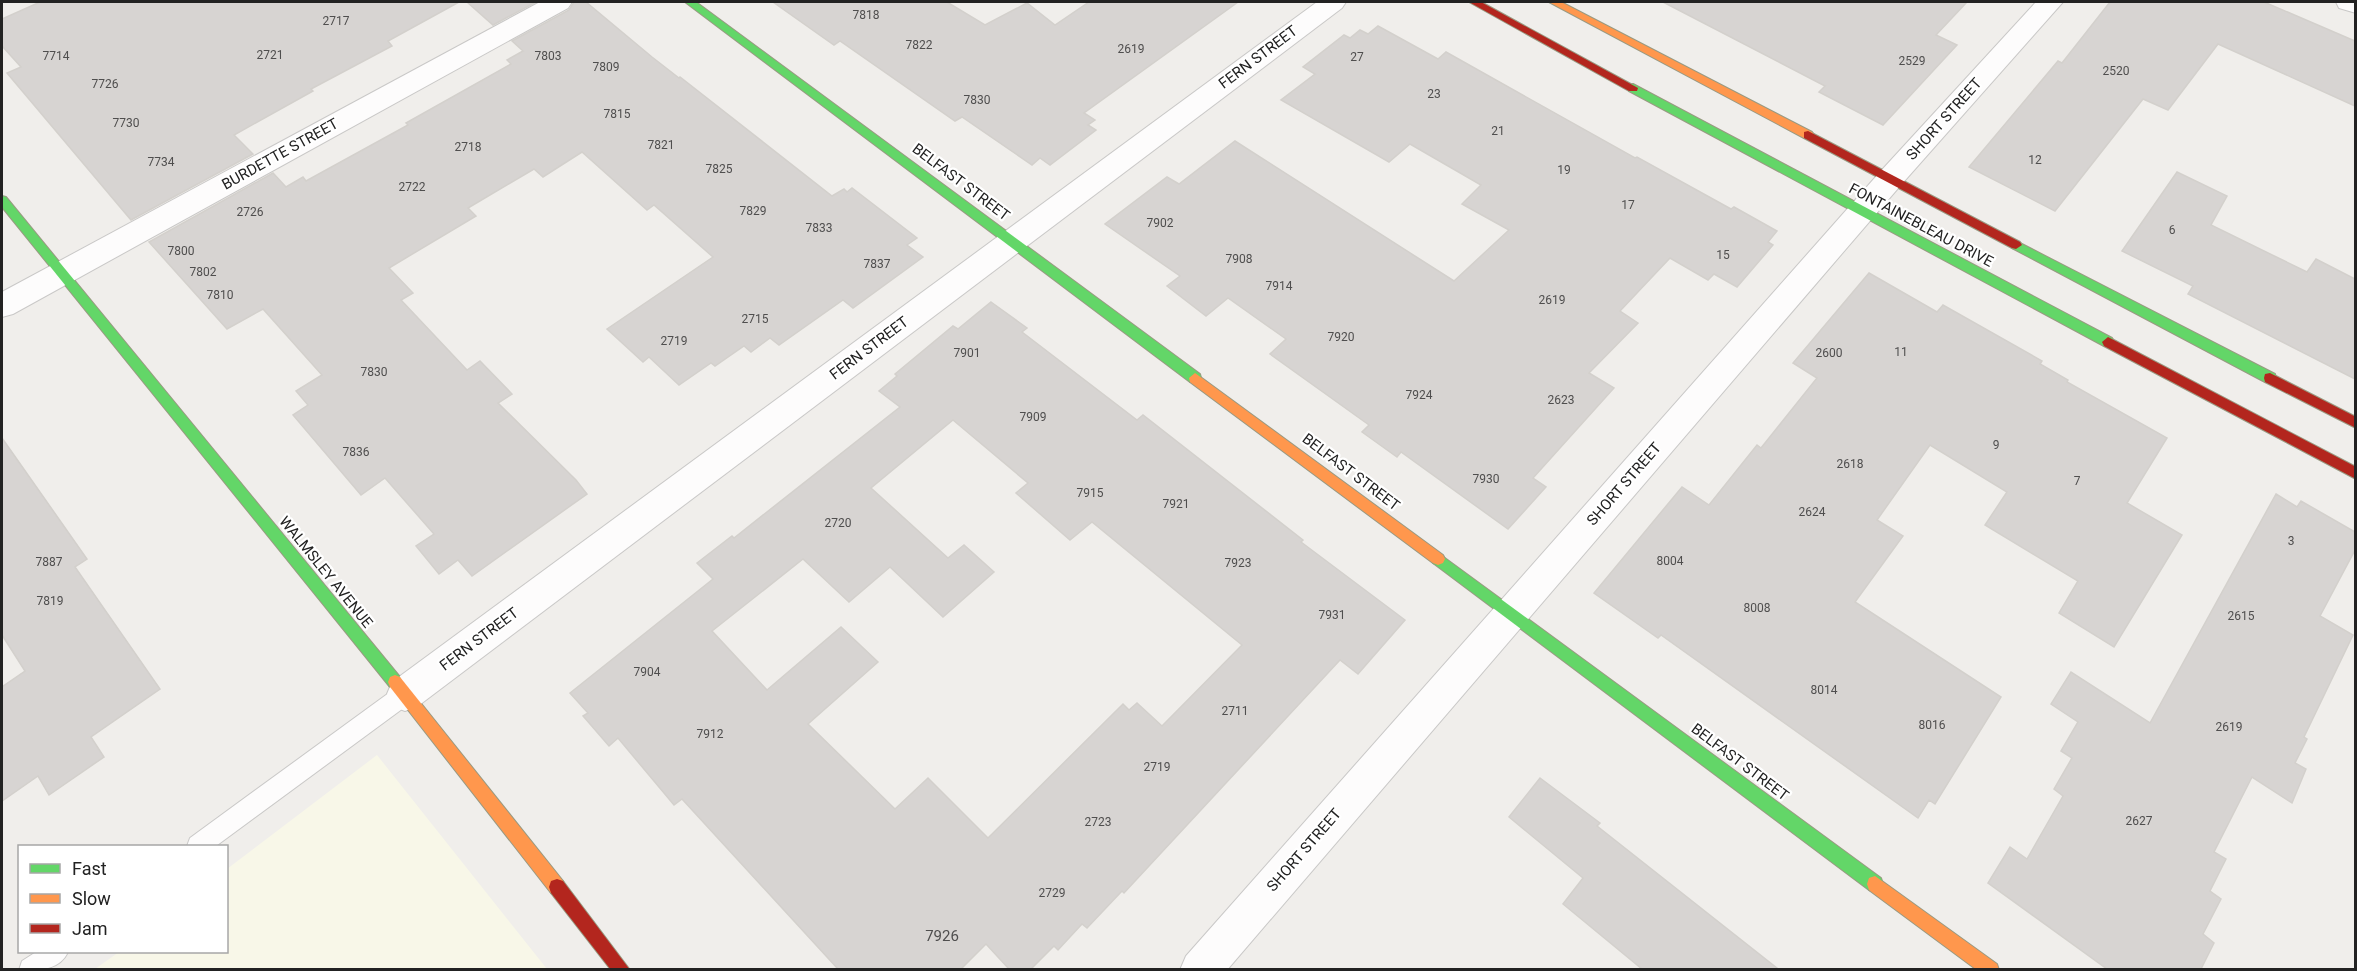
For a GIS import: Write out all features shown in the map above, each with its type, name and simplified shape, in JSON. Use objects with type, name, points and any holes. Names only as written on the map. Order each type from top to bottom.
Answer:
[{"type":"street","name":"BURDETTE STREET","points":[[2,306],[559,2]]},
{"type":"street","name":"BELFAST STREET","points":[[690,2],[1991,969]]},
{"type":"street","name":"FERN STREET","points":[[405,694],[1333,2]]},
{"type":"street","name":"FONTAINEBLEAU DRIVE","points":[[1474,2],[1862,212],[2355,474]]},
{"type":"street","name":"FONTAINEBLEAU DRIVE","points":[[1554,2],[2355,423]]},
{"type":"street","name":"SHORT STREET","points":[[1200,969],[1890,179],[2050,2]]},
{"type":"street","points":[[2348,2],[2355,5]]},
{"type":"street","name":"WALMSLEY AVENUE","points":[[2,200],[60,274],[405,694],[622,969]]},
{"type":"lane","points":[[199,845],[405,694]]},
{"type":"lane","points":[[31,969],[53,953]]},
{"type":"shaded area","points":[[377,755],[547,969],[95,969],[118,953],[228,953],[228,868]]},
{"type":"building","points":[[40,2],[459,2],[388,41],[392,46],[311,89],[313,91],[234,135],[253,154],[131,220],[7,73],[21,67],[2,46],[2,19]]},
{"type":"building","points":[[467,2],[536,2],[493,25]]},
{"type":"building","points":[[574,2],[586,2],[652,57],[832,196],[844,189],[847,192],[852,188],[917,238],[907,245],[923,257],[853,308],[843,300],[779,345],[770,338],[751,352],[744,346],[715,366],[711,363],[679,385],[649,357],[643,362],[607,329],[713,257],[654,205],[647,210],[582,152],[543,177],[534,169],[468,208],[476,216],[389,268],[413,293],[401,300],[467,370],[480,361],[512,394],[498,403],[576,480],[587,494],[472,576],[458,560],[439,574],[416,546],[434,534],[385,478],[361,495],[293,415],[308,405],[296,391],[322,375],[263,309],[227,329],[149,242],[273,173],[286,187],[303,177],[306,181],[408,125],[406,123],[511,64],[507,60],[523,51],[512,41],[569,10]]},
{"type":"building","points":[[773,2],[947,2],[985,25],[1027,3],[1055,25],[1089,2],[1238,2],[1084,113],[1095,120],[1088,125],[1096,130],[1050,165],[1040,158],[1032,165],[962,117],[955,121],[840,41],[834,45]]},
{"type":"building","points":[[1663,2],[1967,2],[1936,35],[1957,45],[1883,125],[1819,92],[1825,86]]},
{"type":"building","points":[[2110,2],[2264,2],[2355,41],[2355,106],[2218,44],[2168,110],[2143,99],[2055,211],[1969,167],[2058,61],[2062,63]]},
{"type":"building","points":[[1378,26],[1438,59],[1446,52],[1635,158],[1637,157],[1731,209],[1734,207],[1777,231],[1768,242],[1773,245],[1737,287],[1714,274],[1708,280],[1670,258],[1620,311],[1638,323],[1589,373],[1614,388],[1533,478],[1546,487],[1508,529],[1401,452],[1397,457],[1362,432],[1369,425],[1270,354],[1286,339],[1228,298],[1206,316],[1167,286],[1180,276],[1105,224],[1167,177],[1179,184],[1235,141],[1454,281],[1509,230],[1462,204],[1481,185],[1410,144],[1389,162],[1281,100],[1315,74],[1303,67],[1344,35],[1350,38],[1360,30],[1368,34]]},
{"type":"building","points":[[2177,172],[2227,196],[2211,225],[2307,272],[2316,259],[2355,279],[2355,379],[2188,294],[2193,286],[2122,251]]},
{"type":"building","points":[[1869,273],[1937,312],[1943,305],[2042,361],[2040,364],[2068,380],[2067,382],[2167,438],[2127,503],[2182,535],[2114,647],[2059,613],[2078,581],[1985,525],[2007,492],[1930,445],[1877,520],[1903,536],[1855,602],[2001,697],[1935,804],[1929,800],[1918,818],[1661,635],[1658,638],[1594,593],[1682,487],[1709,505],[1757,445],[1761,448],[1817,378],[1793,363]]},
{"type":"building","points":[[991,302],[1027,328],[1022,332],[1137,420],[1143,415],[1303,540],[1301,542],[1405,620],[1358,674],[1340,660],[1124,893],[1122,891],[1087,928],[1082,924],[1058,950],[1054,946],[1031,969],[1009,969],[986,944],[961,969],[838,969],[682,799],[674,805],[618,738],[609,746],[583,716],[588,713],[570,693],[713,579],[697,563],[732,536],[734,538],[900,407],[879,391],[897,376],[895,374],[953,326],[958,329]],"holes":[[[953,420],[1028,483],[1016,493],[1070,540],[1092,522],[1242,645],[1162,726],[1137,703],[1129,710],[1123,704],[988,838],[928,778],[895,809],[808,724],[878,662],[841,627],[767,690],[712,631],[803,559],[849,602],[890,567],[943,617],[994,572],[964,545],[948,558],[871,488]]]},
{"type":"building","points":[[2,438],[87,559],[75,567],[160,689],[91,737],[104,757],[49,795],[38,776],[2,801],[2,687],[25,671],[2,635]]},
{"type":"building","points":[[2276,494],[2297,507],[2301,501],[2355,532],[2355,550],[2320,616],[2353,635],[2304,737],[2307,739],[2295,763],[2306,769],[2292,803],[2252,777],[2214,852],[2226,859],[2210,891],[2221,899],[2203,934],[2214,943],[2201,969],[2107,969],[1988,883],[2010,847],[2027,859],[2063,796],[2054,789],[2072,758],[2061,751],[2078,722],[2051,704],[2071,672],[2150,723]]},
{"type":"building","points":[[1540,778],[1600,823],[1597,826],[1778,969],[1642,969],[1563,904],[1583,878],[1509,817]]},
{"type":"traffic: fast","points":[[690,2],[1195,378]]},
{"type":"traffic: fast","points":[[1633,88],[2108,342]]},
{"type":"traffic: fast","points":[[2,200],[395,682]]},
{"type":"traffic: fast","points":[[2016,245],[2270,378]]},
{"type":"traffic: fast","points":[[1438,559],[1875,884]]},
{"type":"traffic: slow","points":[[1554,2],[1808,135]]},
{"type":"traffic: slow","points":[[1195,378],[1438,559]]},
{"type":"traffic: slow","points":[[395,682],[557,887]]},
{"type":"traffic: slow","points":[[1875,884],[1991,970]]},
{"type":"traffic: jam","points":[[1474,2],[1633,88]]},
{"type":"traffic: jam","points":[[1808,135],[2016,245]]},
{"type":"traffic: jam","points":[[2108,342],[2356,474]]},
{"type":"traffic: jam","points":[[2270,378],[2356,423]]},
{"type":"traffic: jam","points":[[557,887],[622,970]]}]
